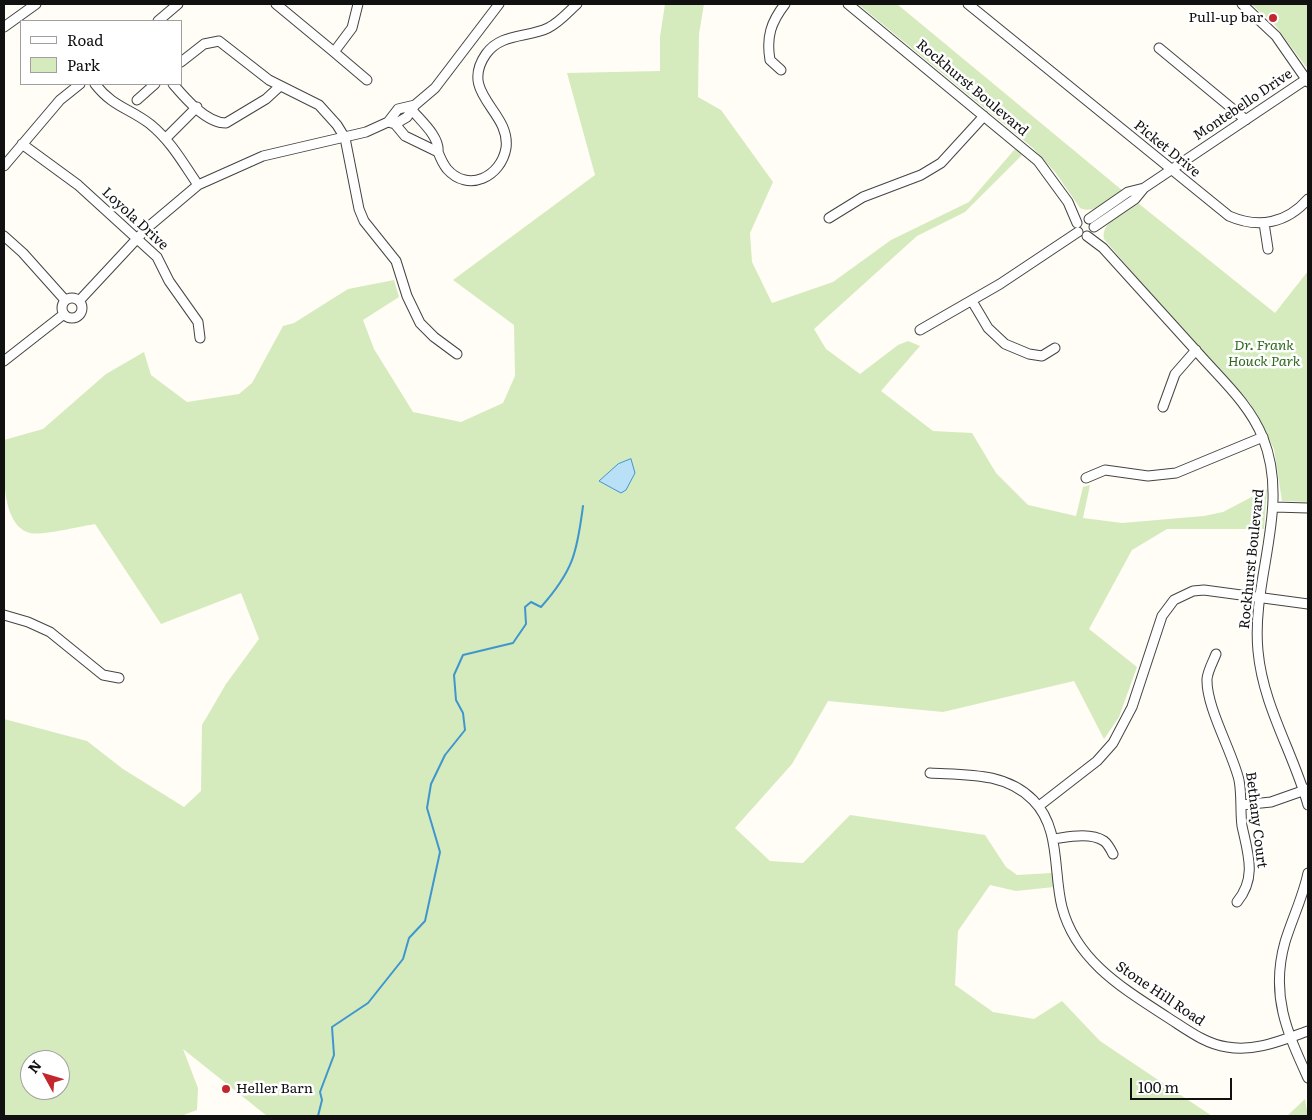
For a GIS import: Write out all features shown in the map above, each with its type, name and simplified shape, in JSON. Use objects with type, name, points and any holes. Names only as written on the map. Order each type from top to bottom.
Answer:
[{"type":"street","points":[[4,27],[36,4]]},
{"type":"street","points":[[276,4],[367,80]]},
{"type":"street","points":[[334,52],[352,28],[358,4]]},
{"type":"street","points":[[79,301],[157,218],[198,185],[262,156],[345,138],[392,123],[398,109],[414,108],[434,88],[499,4]]},
{"type":"street","points":[[414,108],[435,138],[439,147],[438,152],[447,169],[458,178],[479,180],[494,172],[504,156],[506,137],[502,122],[487,104],[480,88],[479,74],[485,55],[496,44],[506,39],[550,27],[577,4]]},
{"type":"street","points":[[781,70],[770,60],[768,36],[774,20],[785,4]]},
{"type":"street","name":"Rockhurst Boulevard","points":[[848,4],[1038,160],[1103,248],[1246,408],[1263,437],[1272,469],[1274,507],[1259,598],[1258,651],[1266,694],[1306,789],[1308,805]]},
{"type":"street","name":"Picket Drive","points":[[968,4],[1229,216],[1253,224],[1264,223],[1286,217],[1308,199]]},
{"type":"street","points":[[1242,4],[1276,36],[1308,79]]},
{"type":"street","points":[[159,20],[171,6]]},
{"type":"street","points":[[991,22],[998,14]]},
{"type":"street","points":[[182,61],[204,44],[219,41],[279,87],[319,105],[337,125],[345,138],[358,205],[364,221],[396,261],[407,296],[420,323],[434,338],[457,354]]},
{"type":"street","points":[[1159,48],[1246,120]]},
{"type":"street","points":[[1060,79],[1067,71]]},
{"type":"street","name":"Montebello Drive","points":[[920,330],[972,301],[1086,226],[1136,199],[1144,188],[1308,79]]},
{"type":"street","points":[[4,166],[60,100],[79,85]]},
{"type":"street","points":[[96,85],[114,104],[148,122],[166,138],[198,185]]},
{"type":"street","points":[[136,100],[153,85]]},
{"type":"street","points":[[174,85],[213,120],[226,123],[266,99],[279,87]]},
{"type":"street","points":[[166,138],[197,107]]},
{"type":"street","points":[[828,218],[852,203],[921,175],[941,163],[984,116]]},
{"type":"street","points":[[392,123],[405,136],[438,152]]},
{"type":"street","name":"Loyola Drive","points":[[22,144],[78,185],[161,262],[169,281],[198,322],[200,338]]},
{"type":"street","points":[[1264,223],[1268,249]]},
{"type":"street","points":[[4,236],[23,253],[65,300]]},
{"type":"street","points":[[74,298],[79,301],[82,306],[79,315],[69,318],[64,314],[62,308],[65,300],[74,298]]},
{"type":"street","points":[[972,301],[988,328],[1005,344],[1029,354],[1042,356],[1055,348]]},
{"type":"street","points":[[4,361],[64,314]]},
{"type":"street","points":[[1163,407],[1175,374],[1196,350]]},
{"type":"street","points":[[1086,478],[1105,470],[1148,476],[1176,473],[1263,437]]},
{"type":"street","points":[[1274,507],[1308,508]]},
{"type":"street","points":[[1039,806],[1097,761],[1113,743],[1132,707],[1162,616],[1174,600],[1193,592],[1204,590],[1308,604]]},
{"type":"street","points":[[4,615],[28,622],[50,632],[103,675],[119,678]]},
{"type":"street","name":"Bethany Court","points":[[1216,654],[1209,669],[1208,689],[1235,767],[1242,804],[1241,816],[1250,873],[1246,890],[1237,902]]},
{"type":"street","name":"Stone Hill Road","points":[[930,774],[999,779],[1016,786],[1039,806],[1049,824],[1053,839],[1064,914],[1081,946],[1105,974],[1192,1033],[1214,1044],[1227,1047],[1255,1048],[1308,1031]]},
{"type":"street","points":[[1242,804],[1271,802],[1306,789]]},
{"type":"street","points":[[1053,839],[1076,837],[1097,839],[1105,842],[1114,854]]},
{"type":"street","points":[[1308,873],[1285,945],[1280,971],[1282,1012],[1290,1038],[1308,1078]]},
{"type":"green space","points":[[665,4],[704,4],[699,34],[698,97],[721,110],[773,182],[750,233],[752,262],[772,303],[833,282],[891,240],[969,202],[1015,149],[1022,155],[965,212],[917,236],[814,329],[826,349],[860,374],[898,345],[908,341],[920,346],[881,391],[933,431],[972,433],[996,473],[1028,505],[1076,516],[1083,487],[1090,485],[1083,518],[1122,523],[1204,516],[1223,512],[1267,489],[1264,529],[1167,529],[1132,550],[1089,629],[1137,667],[1119,717],[1104,739],[1074,681],[943,712],[828,701],[792,764],[735,828],[770,861],[803,863],[850,815],[985,835],[1006,867],[1017,875],[1052,873],[1054,887],[1016,891],[990,885],[958,931],[955,985],[993,1012],[1034,1019],[1062,1001],[1100,1041],[1212,1116],[267,1116],[183,1049],[198,1088],[197,1110],[181,1116],[4,1116],[4,719],[87,741],[123,769],[184,807],[201,791],[202,725],[226,684],[259,639],[241,593],[161,624],[95,524],[35,534],[20,528],[13,519],[6,494],[4,440],[43,429],[106,374],[144,352],[151,375],[187,402],[239,394],[252,383],[283,326],[294,323],[348,289],[394,280],[399,297],[363,320],[374,349],[413,412],[461,422],[503,403],[515,376],[514,325],[453,280],[595,175],[567,73],[660,71],[660,37]]},
{"type":"green space","points":[[858,4],[897,4],[1123,191],[1097,208],[1086,210],[1080,208],[1055,172],[1033,148]]},
{"type":"green space","points":[[1251,4],[1308,4],[1308,67],[1306,67],[1275,25]]},
{"type":"green space","name":"Dr. Frank Houck Park","points":[[1138,203],[1275,313],[1308,271],[1308,502],[1282,501],[1274,449],[1250,403],[1172,319],[1104,239],[1106,227],[1120,214]]},
{"type":"green space","points":[[1305,1099],[1308,1116],[1287,1116]]},
{"type":"water","points":[[631,459],[635,473],[626,490],[621,493],[599,481],[618,464]]},
{"type":"waterway","points":[[318,1116],[322,1100],[320,1092],[334,1055],[332,1027],[368,1003],[403,959],[409,938],[425,921],[440,852],[427,808],[431,784],[445,755],[465,730],[463,713],[456,700],[454,675],[463,655],[513,643],[526,624],[525,607],[531,602],[541,607],[552,594],[572,561],[576,549],[583,506]]},
{"type":"place","name":"Pull-up bar","points":[[1273,18]]},
{"type":"place","name":"Heller Barn","points":[[226,1089]]}]
